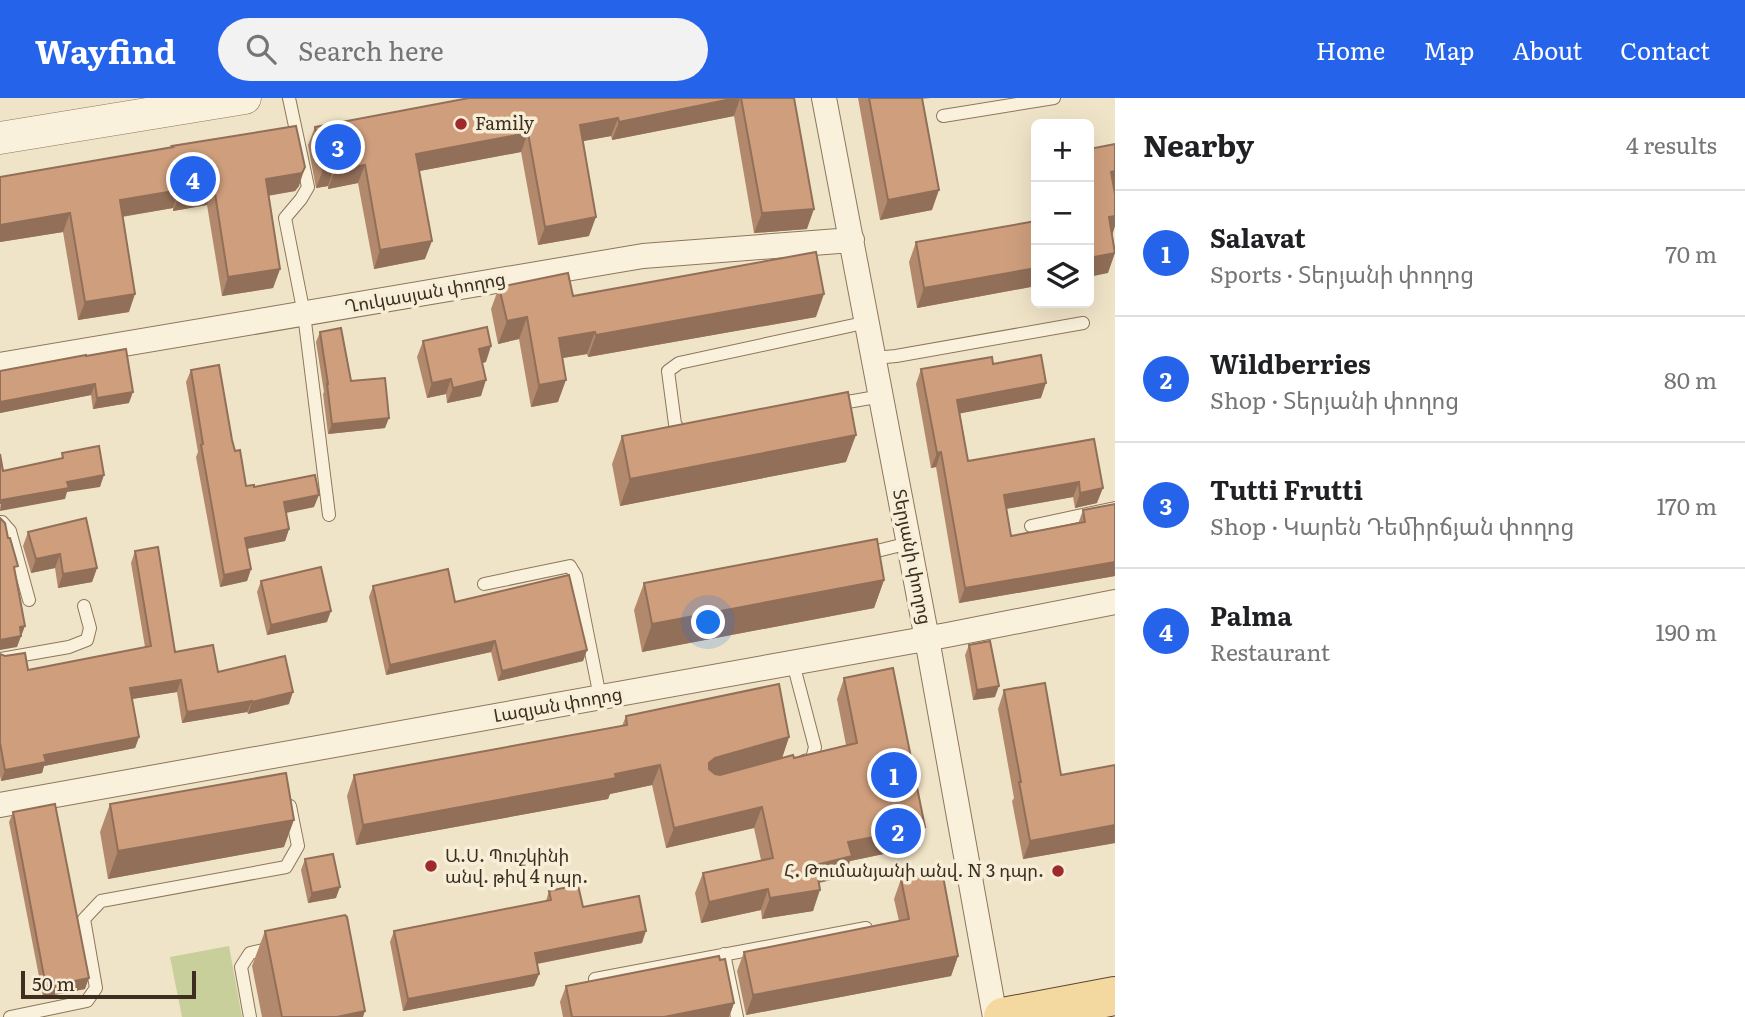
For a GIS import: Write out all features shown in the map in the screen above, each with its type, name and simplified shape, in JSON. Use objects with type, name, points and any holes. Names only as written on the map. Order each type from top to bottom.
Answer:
[{"type":"main road","points":[[1003,1017],[1115,996]]},
{"type":"street","points":[[0,138],[161,105],[245,98]]},
{"type":"street","name":"Տերյանի փողոց","points":[[824,98],[882,396],[995,1017]]},
{"type":"street","name":"Ղուկասյան փողոց","points":[[0,365],[643,256],[852,240]]},
{"type":"street","name":"Լազյան փողոց","points":[[0,805],[282,761],[600,697],[927,639],[1115,602]]},
{"type":"lane","points":[[289,98],[308,187],[302,199],[285,218],[304,314],[329,515]]},
{"type":"lane","points":[[943,116],[1054,98]]},
{"type":"lane","points":[[705,430],[681,432],[675,424],[668,371],[679,363],[868,322]]},
{"type":"lane","points":[[874,358],[1083,323]]},
{"type":"lane","points":[[828,405],[882,396]]},
{"type":"lane","points":[[1031,526],[1115,508]]},
{"type":"lane","points":[[0,522],[10,531],[29,600]]},
{"type":"lane","points":[[857,556],[909,543]]},
{"type":"lane","points":[[484,584],[570,566],[576,576],[600,697]]},
{"type":"lane","points":[[0,659],[69,647],[87,640],[90,628],[84,606]]},
{"type":"lane","points":[[787,766],[812,759],[815,747],[793,663]]},
{"type":"lane","points":[[10,1017],[87,1001],[96,988],[84,919],[101,901],[286,866],[298,846],[288,794]]},
{"type":"lane","points":[[595,979],[869,927]]},
{"type":"lane","points":[[250,1017],[241,967],[250,953],[284,946]]},
{"type":"lane","points":[[724,954],[737,1017]]},
{"type":"green space","points":[[229,946],[242,1017],[182,1017],[170,957]]},
{"type":"building","points":[[469,98],[736,98],[619,122],[618,118],[580,125],[596,217],[545,227],[528,133],[416,154],[432,241],[380,250],[365,165],[323,170],[315,127]]},
{"type":"building","points":[[741,98],[794,98],[814,209],[762,213]]},
{"type":"building","points":[[869,98],[922,98],[939,190],[888,200]]},
{"type":"building","points":[[296,126],[305,167],[302,173],[266,179],[280,269],[228,277],[214,187],[120,200],[135,294],[85,302],[70,213],[0,225],[0,177]]},
{"type":"building","points":[[1115,144],[1115,171],[1111,172],[1115,216],[1109,217],[1115,253],[1094,257],[1094,182],[1094,148]]},
{"type":"building","points":[[1031,222],[1031,269],[924,288],[916,242]]},
{"type":"building","points":[[816,252],[824,294],[596,335],[595,332],[559,338],[566,380],[539,385],[527,317],[507,321],[499,287],[568,273],[573,296]]},
{"type":"building","points":[[487,327],[491,346],[479,349],[486,380],[453,388],[451,379],[432,383],[423,341]]},
{"type":"building","points":[[341,328],[351,381],[385,378],[389,418],[332,424],[320,332]]},
{"type":"building","points":[[126,349],[133,392],[97,398],[95,384],[0,402],[0,371]]},
{"type":"building","points":[[1041,355],[1046,383],[957,400],[968,461],[1094,439],[1103,488],[1080,493],[1079,482],[1004,495],[1011,536],[1085,522],[1083,510],[1115,504],[1115,562],[965,588],[941,452],[937,453],[921,369],[992,357],[993,364]]},
{"type":"building","points":[[219,365],[232,440],[235,451],[240,450],[246,486],[254,487],[315,475],[319,495],[284,502],[289,529],[245,538],[251,569],[224,575],[191,370]]},
{"type":"building","points":[[848,392],[856,435],[630,479],[622,436]]},
{"type":"building","points":[[99,446],[104,475],[67,482],[69,488],[1,500],[0,503],[0,454],[3,471],[63,458],[62,453]]},
{"type":"building","points":[[0,518],[5,523],[18,566],[14,567],[25,626],[20,627],[21,636],[0,640]]},
{"type":"building","points":[[86,518],[97,568],[63,574],[60,554],[36,559],[28,532]]},
{"type":"building","points":[[877,539],[884,580],[652,624],[644,583]]},
{"type":"building","points":[[158,547],[175,652],[213,645],[218,672],[285,656],[293,692],[252,702],[187,712],[181,680],[130,688],[139,737],[44,755],[46,762],[5,770],[0,743],[0,654],[5,656],[25,653],[28,670],[151,646],[135,551]]},
{"type":"building","points":[[321,567],[331,611],[271,625],[261,581]]},
{"type":"building","points":[[448,569],[455,602],[569,575],[587,650],[502,671],[495,641],[390,665],[373,586]]},
{"type":"building","points":[[990,641],[999,686],[977,690],[969,645]]},
{"type":"building","points":[[893,668],[925,827],[848,842],[852,856],[816,865],[820,890],[770,898],[768,889],[709,902],[703,873],[773,858],[762,807],[674,828],[660,765],[615,774],[616,778],[363,825],[354,775],[627,725],[626,716],[779,684],[789,737],[715,758],[709,763],[709,769],[715,774],[857,743],[844,678]]},
{"type":"building","points":[[1045,683],[1061,775],[1115,765],[1115,825],[1030,841],[1004,690]]},
{"type":"building","points":[[286,773],[294,820],[118,851],[110,804]]},
{"type":"building","points":[[55,804],[89,978],[46,987],[13,812]]},
{"type":"building","points":[[333,854],[340,887],[312,893],[305,859]]},
{"type":"building","points":[[942,871],[958,956],[753,995],[744,952],[909,919],[901,879]]},
{"type":"building","points":[[578,885],[583,907],[639,896],[646,931],[535,953],[539,974],[408,999],[394,931],[551,900],[549,891]]},
{"type":"building","points":[[345,915],[365,1011],[337,1017],[282,1017],[265,931]]},
{"type":"building","points":[[719,956],[720,960],[725,959],[734,1003],[664,1017],[572,1017],[566,986]]},
{"type":"place","name":"Family","points":[[461,124]]},
{"type":"place","name":"Tutti Frutti","points":[[338,147]]},
{"type":"place","name":"Palma","points":[[193,179]]},
{"type":"place","name":"Salavat","points":[[894,775]]},
{"type":"place","name":"Wildberries","points":[[898,831]]},
{"type":"place","name":"Ա.Ս. Պուշկինի անվ. թիվ 4 դպր.","points":[[431,866]]},
{"type":"place","name":"Հ. Թումանյանի անվ. N 3 դպր.","points":[[1058,871]]}]
